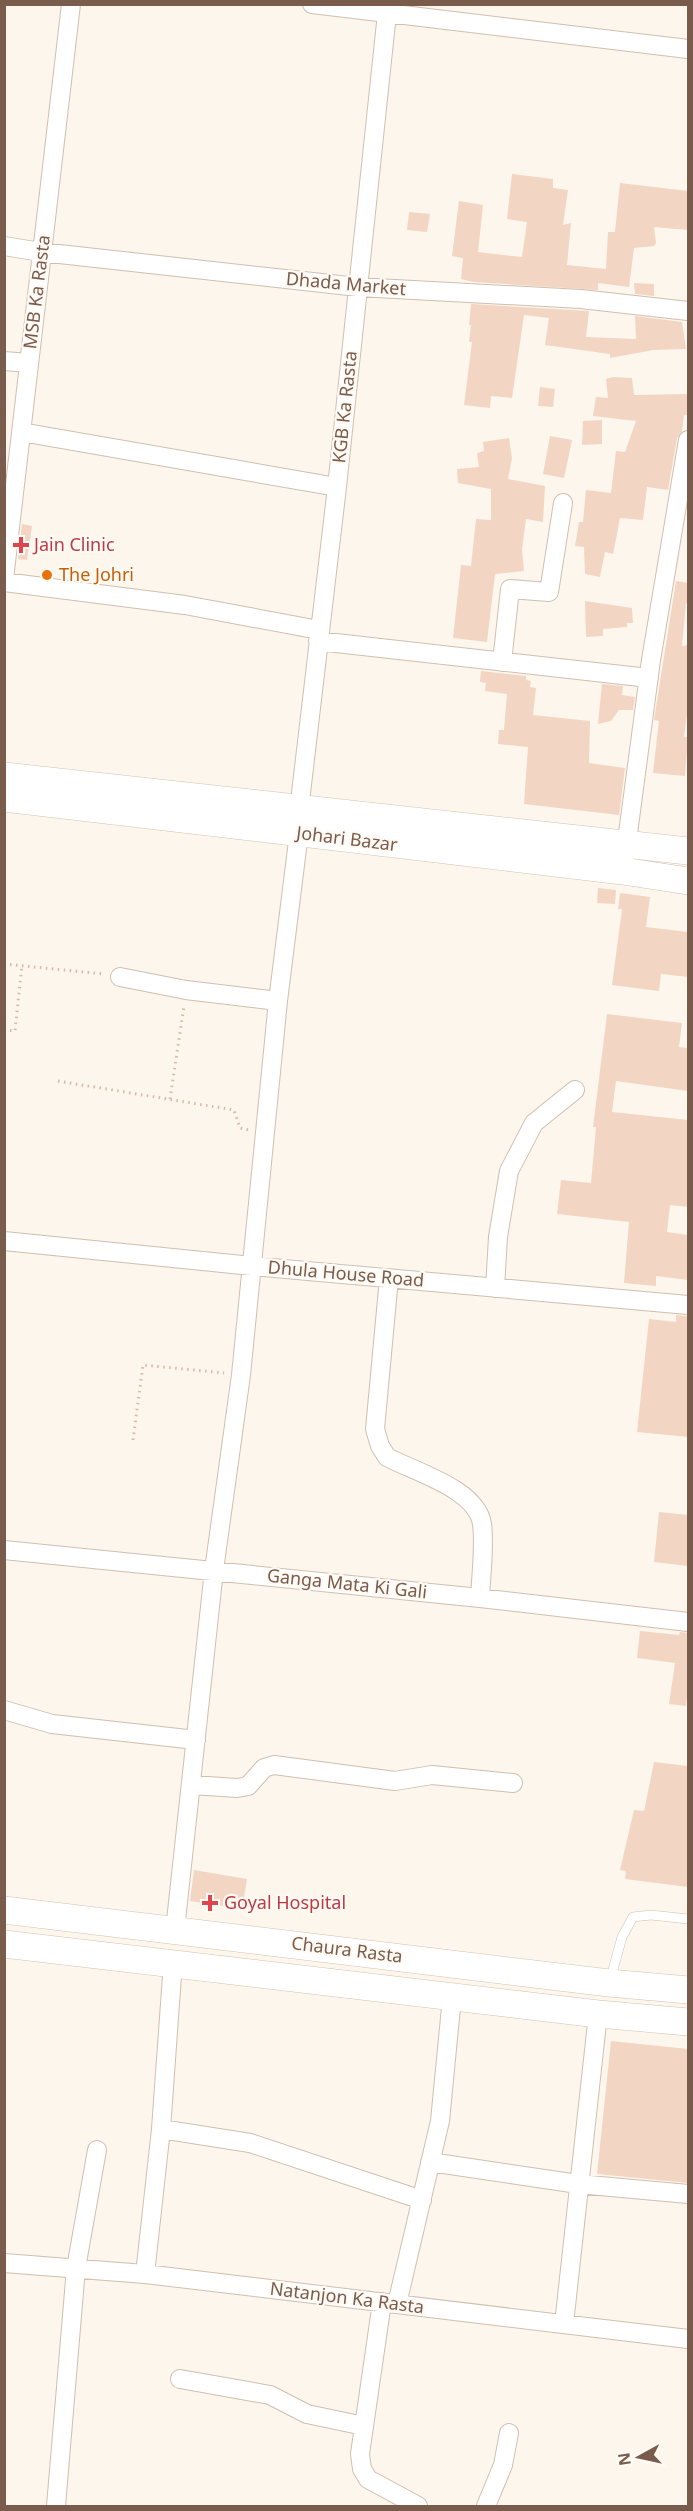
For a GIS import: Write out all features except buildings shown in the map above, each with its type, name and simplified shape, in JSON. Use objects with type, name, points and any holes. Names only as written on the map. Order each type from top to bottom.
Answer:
[{"type":"street","name":"MSB Ka Rasta","points":[[5,574],[71,4]]},
{"type":"street","points":[[312,4],[387,8],[688,49]]},
{"type":"street","name":"KGB Ka Rasta","points":[[175,1930],[214,1570],[241,1375],[278,1001],[337,487],[387,8]]},
{"type":"street","name":"Dhada Market","points":[[4,246],[358,287],[580,299],[688,311]]},
{"type":"street","points":[[4,361],[29,363]]},
{"type":"street","points":[[21,432],[337,487]]},
{"type":"street","points":[[624,858],[649,678],[688,440]]},
{"type":"street","points":[[502,662],[510,590],[549,592],[563,503]]},
{"type":"street","points":[[5,574],[185,605],[319,635],[502,662],[649,678]]},
{"type":"street","name":"Johari Bazar","points":[[4,776],[299,822]]},
{"type":"street","name":"Johari Bazar","points":[[4,798],[299,822],[624,858],[688,851]]},
{"type":"street","name":"Johari Bazar","points":[[624,858],[688,881]]},
{"type":"street","points":[[120,977],[186,990],[278,1001]]},
{"type":"street","points":[[495,1288],[498,1237],[509,1171],[534,1123],[575,1090]]},
{"type":"street","name":"Dhula House Road","points":[[4,1241],[688,1305]]},
{"type":"street","points":[[389,1278],[375,1429],[380,1446],[387,1457],[462,1493],[475,1506],[482,1523],[480,1598]]},
{"type":"street","name":"Ganga Mata Ki Gali","points":[[4,1550],[480,1598],[688,1622]]},
{"type":"street","points":[[4,1710],[52,1724],[196,1740]]},
{"type":"street","points":[[192,1785],[237,1788],[248,1786],[264,1768],[274,1765],[395,1781],[432,1775],[513,1783]]},
{"type":"street","name":"Chaura Rasta","points":[[4,1910],[609,1983],[688,1990]]},
{"type":"street","name":"Chaura Rasta","points":[[4,1944],[173,1962],[598,2014],[688,2022]]},
{"type":"street","points":[[145,2274],[161,2129],[173,1962]]},
{"type":"street","points":[[418,2506],[368,2479],[362,2469],[360,2454],[389,2303],[422,2200],[440,2121],[452,1997]]},
{"type":"street","points":[[564,2324],[598,2014]]},
{"type":"street","points":[[161,2129],[250,2143],[422,2200]]},
{"type":"street","points":[[56,2506],[76,2268],[97,2150]]},
{"type":"street","points":[[430,2162],[578,2184],[688,2194]]},
{"type":"street","name":"Natanjon Ka Rasta","points":[[4,2262],[145,2274],[688,2339]]},
{"type":"street","points":[[180,2379],[270,2395],[307,2414],[364,2426]]},
{"type":"street","points":[[486,2506],[503,2465],[509,2433]]},
{"type":"lane","points":[[609,1983],[622,1936],[633,1917],[651,1915],[688,1919]]},
{"type":"path","points":[[4,964],[120,977]]},
{"type":"path","points":[[4,1030],[15,1031],[22,965]]},
{"type":"path","points":[[170,1099],[186,990]]},
{"type":"path","points":[[58,1081],[234,1110],[240,1128],[265,1133]]},
{"type":"path","points":[[133,1440],[143,1365],[241,1375]]},
{"type":"place","name":"Jain Clinic","points":[[21,545]]},
{"type":"place","name":"The Johri","points":[[47,575]]},
{"type":"place","name":"Goyal Hospital","points":[[210,1903]]}]
